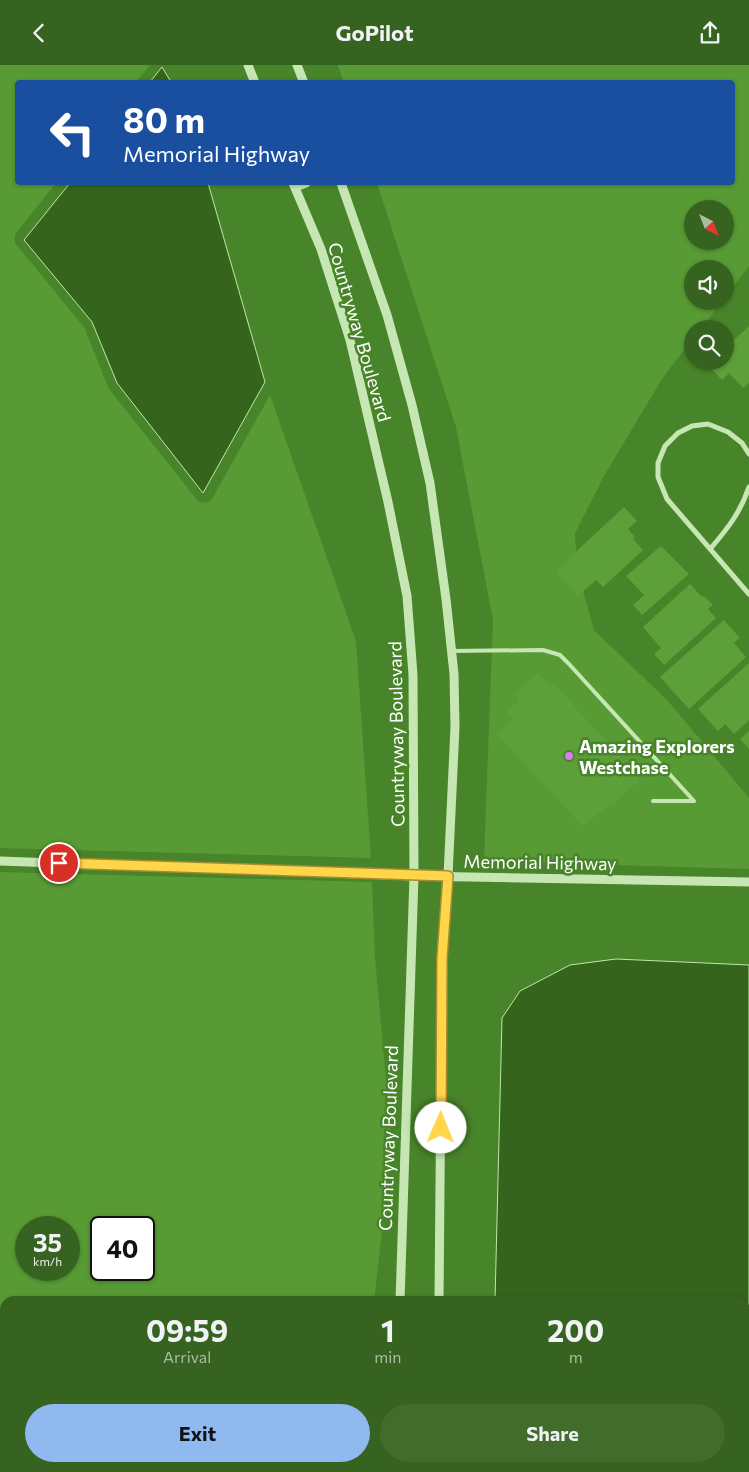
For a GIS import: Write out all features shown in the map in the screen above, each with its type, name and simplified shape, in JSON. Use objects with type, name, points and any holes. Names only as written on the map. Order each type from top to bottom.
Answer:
[{"type":"street","points":[[248,65],[254,80]]},
{"type":"street","points":[[297,65],[303,80]]},
{"type":"street","name":"Countryway Boulevard","points":[[294,185],[321,249],[350,340],[388,502],[407,596],[414,675],[414,876],[400,1296]]},
{"type":"street","name":"Countryway Boulevard","points":[[342,185],[387,315],[412,405],[430,483],[452,651],[455,727],[442,958],[439,1296]]},
{"type":"street","points":[[749,454],[742,443],[728,432],[708,423],[692,426],[678,433],[665,446],[658,463],[658,477],[667,499],[749,594]]},
{"type":"street","points":[[711,548],[740,509],[749,487]]},
{"type":"street","name":"Memorial Highway","points":[[0,861],[414,876],[749,882]]},
{"type":"lane","points":[[452,651],[543,650],[560,655],[694,801],[653,801]]},
{"type":"shaded area","points":[[0,65],[150,65],[138,80],[15,80],[15,185],[54,185],[16,233],[15,243],[84,327],[109,389],[198,501],[206,503],[212,499],[270,395],[356,641],[371,858],[0,848]]},
{"type":"shaded area","points":[[338,65],[749,65],[749,266],[734,285],[734,260],[684,260],[684,310],[715,310],[708,320],[684,320],[684,350],[662,379],[604,476],[575,533],[577,569],[594,630],[668,701],[749,798],[749,869],[484,861],[493,620],[456,427],[378,185],[735,185],[735,80],[343,80]]},
{"type":"shaded area","points":[[162,67],[170,80],[152,80]]},
{"type":"shaded area","points":[[68,185],[209,185],[265,382],[203,493],[117,383],[92,322],[24,240]]},
{"type":"shaded area","points":[[0,872],[372,882],[375,958],[392,1146],[375,1296],[0,1296]]},
{"type":"shaded area","points":[[616,959],[749,965],[749,1296],[495,1296],[502,1018],[520,991],[570,965]]},
{"type":"building","points":[[749,326],[749,383],[743,388],[729,373],[722,380],[713,370],[734,370],[734,340]]},
{"type":"building","points":[[624,507],[637,521],[628,529],[635,537],[633,539],[643,550],[603,587],[596,580],[578,596],[556,572]]},
{"type":"building","points":[[661,546],[689,574],[642,615],[633,605],[644,595],[626,576]]},
{"type":"building","points":[[690,584],[702,597],[704,596],[713,605],[708,609],[716,618],[664,665],[654,654],[661,648],[643,627]]},
{"type":"building","points":[[724,620],[740,638],[734,643],[746,657],[689,709],[660,677]]},
{"type":"building","points":[[749,663],[749,720],[734,734],[725,724],[718,731],[698,709]]},
{"type":"building","name":"Amazing Explorers Westchase","points":[[538,673],[550,686],[553,683],[641,779],[612,805],[610,803],[583,827],[497,734],[513,719],[507,712],[520,700],[514,694]]},
{"type":"building","points":[[749,731],[749,749],[740,739]]},
{"type":"place","name":"Amazing Explorers Westchase","points":[[569,756]]},
{"type":"route","points":[[59,863],[371,875],[448,876],[442,958],[441,1128]]}]
